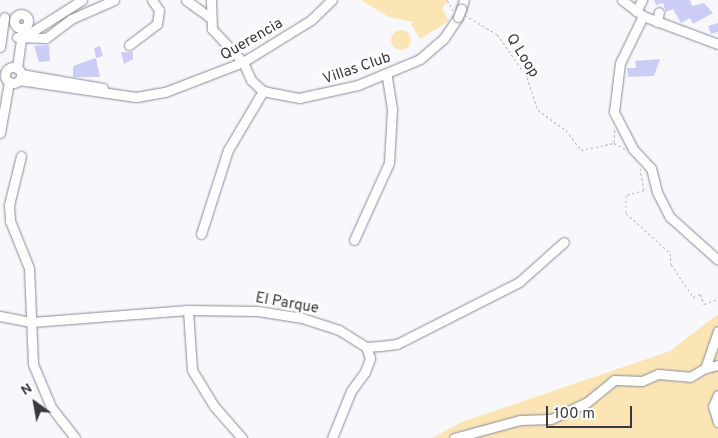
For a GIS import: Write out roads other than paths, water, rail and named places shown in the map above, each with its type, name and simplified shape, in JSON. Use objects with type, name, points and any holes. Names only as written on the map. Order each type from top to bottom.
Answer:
[{"type":"street","points":[[20,33],[82,0]]},
{"type":"street","points":[[6,17],[20,33],[46,38],[71,19],[114,0]]},
{"type":"street","points":[[129,45],[157,24],[158,10],[152,0]]},
{"type":"street","points":[[186,0],[208,17],[215,34],[243,62],[251,80],[263,92],[228,150],[202,234]]},
{"type":"street","points":[[208,17],[211,0]]},
{"type":"street","name":"Querencia","points":[[12,72],[147,94],[214,77],[243,62],[332,0]]},
{"type":"street","points":[[622,0],[640,14],[657,22],[685,28],[715,41]]},
{"type":"street","points":[[642,0],[640,14],[620,64],[613,102],[618,122],[651,168],[656,192],[670,217],[718,260]]},
{"type":"street","name":"Villas Club","points":[[263,92],[299,98],[387,76],[435,47],[459,9]]},
{"type":"street","points":[[657,22],[660,12]]},
{"type":"street","points":[[0,133],[9,82],[26,15],[18,14],[6,17]]},
{"type":"street","points":[[0,47],[6,17]]},
{"type":"street","points":[[354,240],[389,163],[393,118],[387,76]]},
{"type":"street","points":[[21,156],[10,189],[10,221],[29,268],[32,364],[51,407],[75,438]]},
{"type":"street","points":[[332,438],[351,391],[365,372],[370,358],[366,347],[397,344],[519,282],[564,242]]},
{"type":"street","points":[[188,310],[192,370],[214,406],[242,438]]},
{"type":"street","name":"El Parque","points":[[0,316],[32,322],[188,310],[302,318],[339,330],[366,347]]},
{"type":"street","points":[[705,368],[718,331]]},
{"type":"street","points":[[454,438],[520,420],[551,419],[586,403],[614,380],[642,381],[658,374],[690,377],[705,368],[718,365]]},
{"type":"street","points":[[718,395],[712,406],[718,422]]}]
